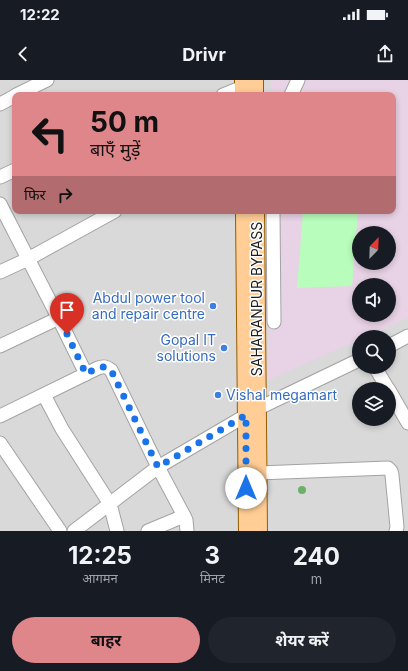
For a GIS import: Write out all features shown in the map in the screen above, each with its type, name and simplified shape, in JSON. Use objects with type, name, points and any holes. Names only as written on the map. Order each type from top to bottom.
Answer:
[{"type":"main road","points":[[244,214],[252,412],[247,531]]},
{"type":"main road","name":"SAHARANPUR BYPASS","points":[[256,214],[252,412],[258,473],[259,531]]},
{"type":"street","points":[[22,92],[47,80]]},
{"type":"street","points":[[292,92],[298,80]]},
{"type":"street","points":[[232,92],[248,87]]},
{"type":"street","points":[[0,104],[12,97]]},
{"type":"street","points":[[0,178],[12,172]]},
{"type":"street","points":[[0,204],[86,374]]},
{"type":"street","points":[[0,272],[28,259],[110,214]]},
{"type":"street","points":[[273,214],[274,322]]},
{"type":"street","points":[[0,346],[59,318]]},
{"type":"street","points":[[396,342],[408,336]]},
{"type":"street","points":[[74,531],[158,467],[252,412],[352,363]]},
{"type":"street","points":[[0,416],[102,367],[106,367],[111,370],[158,467],[186,520],[187,531]]},
{"type":"street","points":[[44,395],[62,429],[110,504],[117,531]]},
{"type":"street","points":[[396,402],[408,423]]},
{"type":"street","points":[[0,443],[60,531]]},
{"type":"street","points":[[258,473],[388,468],[392,475],[397,527],[396,531]]},
{"type":"street","points":[[148,531],[184,516]]},
{"type":"shaded area","points":[[0,80],[408,80],[408,531],[0,531]]},
{"type":"shaded area","points":[[271,80],[408,80],[408,318],[381,330],[352,330],[352,343],[268,380],[270,214],[396,214],[396,92],[271,92]]},
{"type":"green space","points":[[303,214],[358,214],[357,226],[352,226],[352,270],[353,270],[352,286],[297,288]]},
{"type":"place","name":"Abdul power tool and repair centre","points":[[213,306]]},
{"type":"place","name":"Gopal IT solutions","points":[[224,348]]},
{"type":"place","name":"Vishal megamart","points":[[218,395]]},
{"type":"route","points":[[67,334],[86,374],[102,367],[106,367],[111,370],[158,467],[246,415],[246,488]]}]
